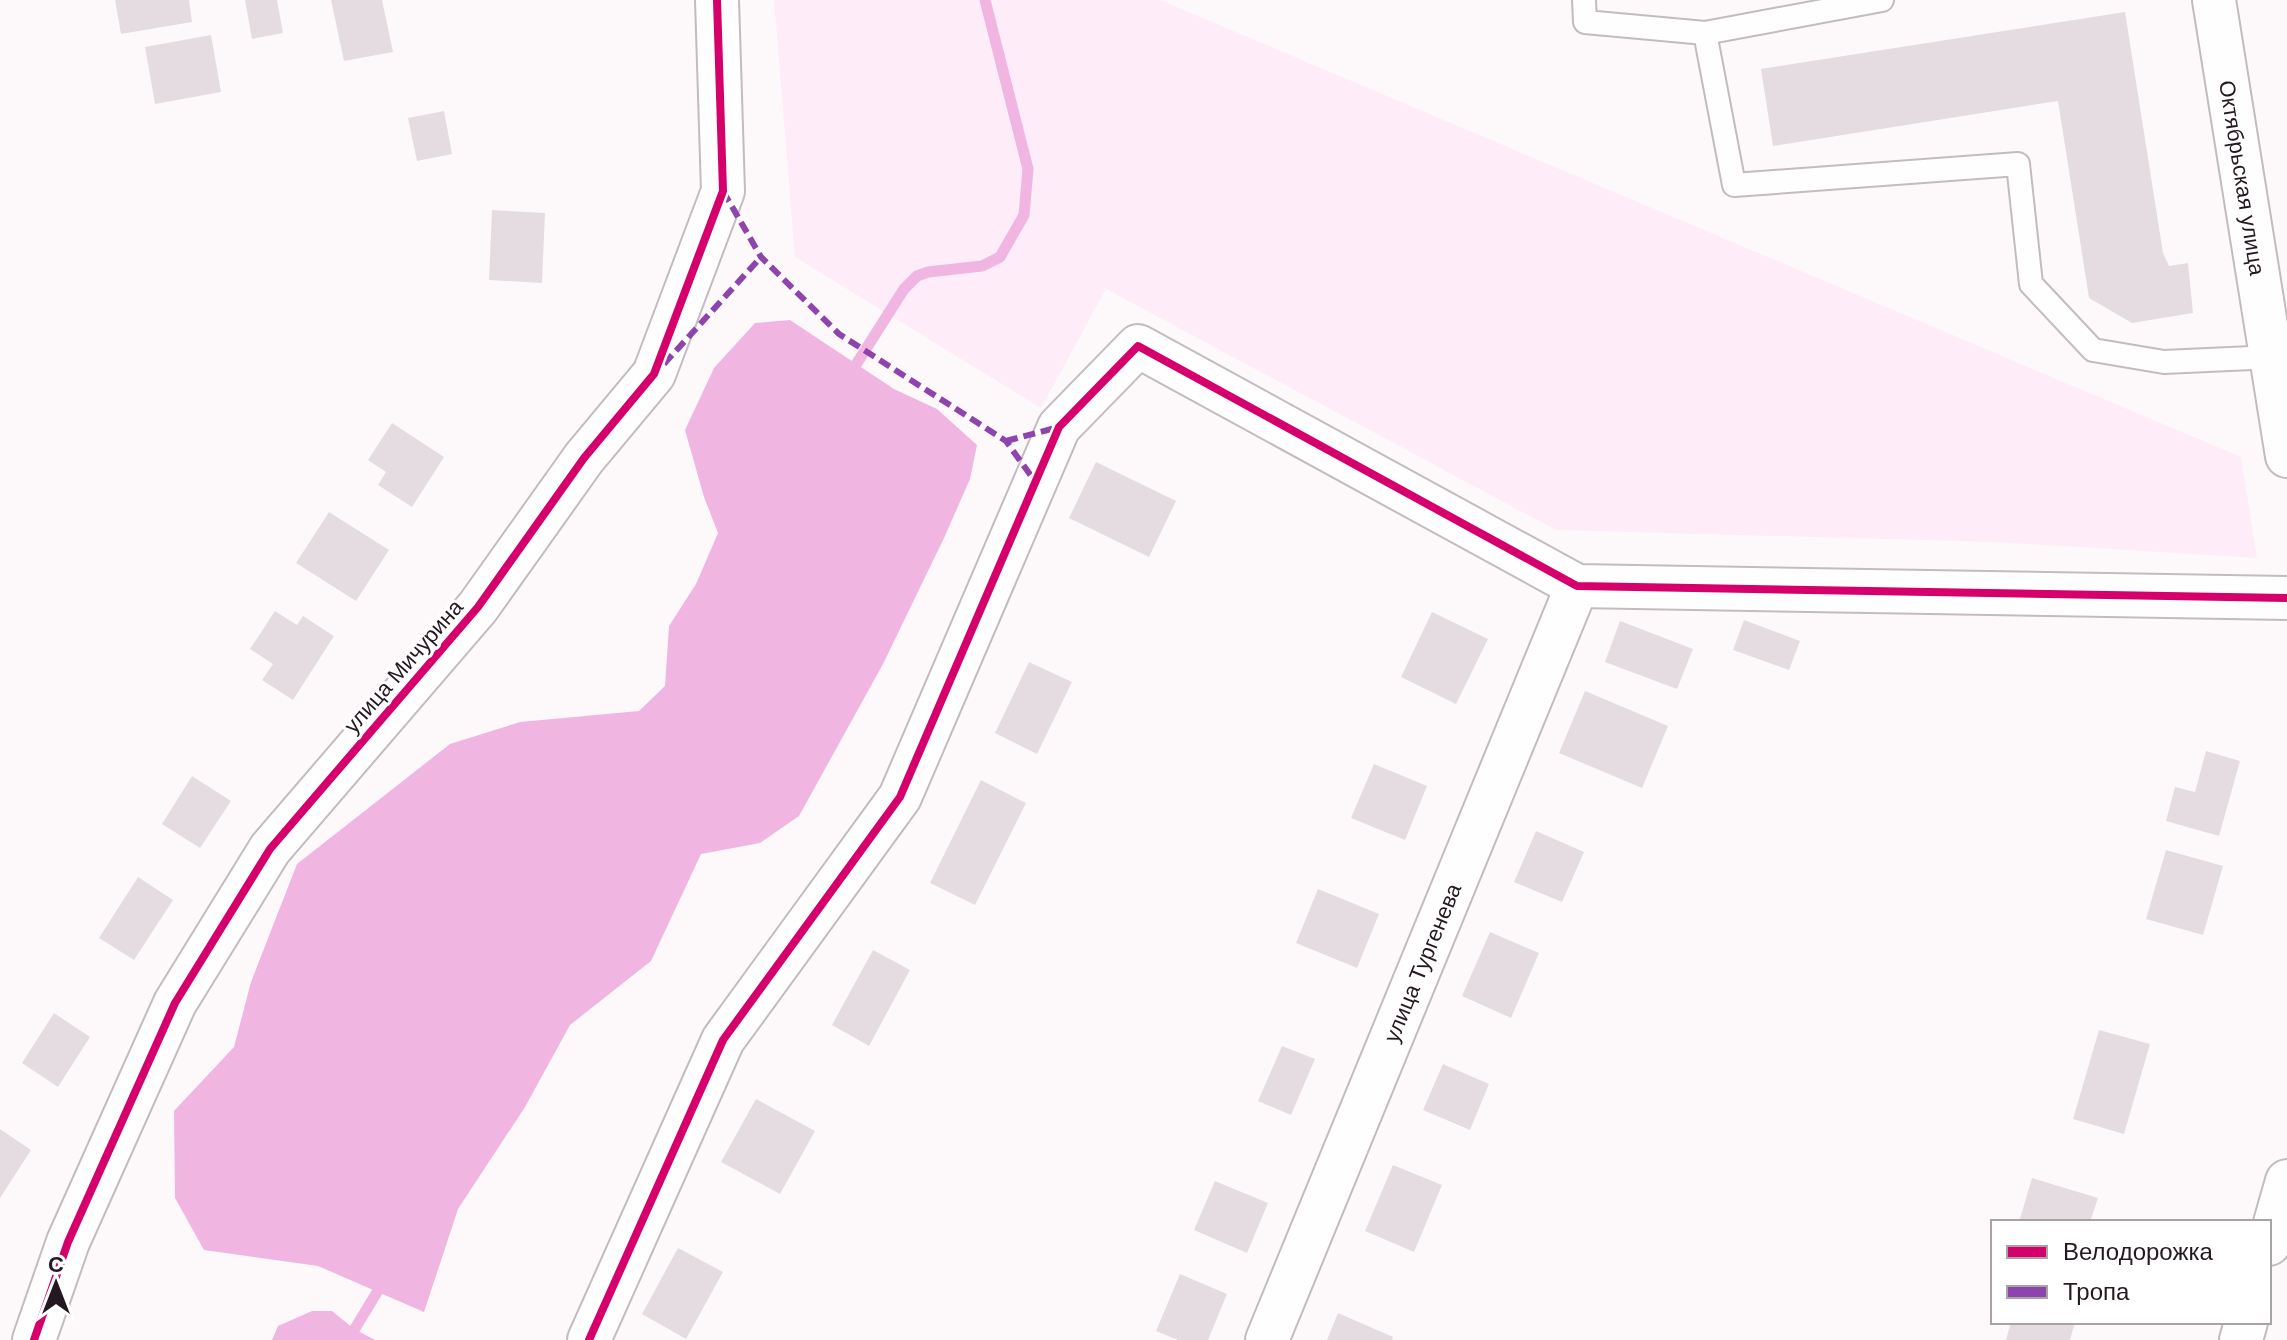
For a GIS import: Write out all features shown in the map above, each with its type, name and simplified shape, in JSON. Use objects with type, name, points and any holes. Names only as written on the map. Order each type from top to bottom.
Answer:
[{"type":"street","name":"улица Мичурина","points":[[34,1340],[68,1242],[175,1003],[270,849],[478,607],[584,458],[654,374],[723,191],[717,0]]},
{"type":"street","name":"Октябрьская улица","points":[[2214,0],[2287,456]]},
{"type":"street","points":[[589,1340],[723,1040],[900,797],[1059,427],[1138,346],[1577,586],[2287,598]]},
{"type":"street","name":"улица Тургенева","points":[[1267,1340],[1577,586]]},
{"type":"street","points":[[2271,1237],[2287,1181]]},
{"type":"lane","points":[[1584,0],[1585,22],[1705,33],[1882,0]]},
{"type":"lane","points":[[1705,33],[1734,185],[2018,164],[2031,284],[2093,350],[2164,362],[2273,357]]},
{"type":"shaded area","points":[[774,0],[1160,0],[2241,457],[2257,558],[1994,542],[1556,530],[1106,289],[1041,408],[795,257]]},
{"type":"shaded area","points":[[790,320],[894,389],[937,409],[977,445],[970,479],[944,538],[883,664],[799,816],[760,843],[701,854],[651,961],[570,1025],[525,1107],[458,1209],[424,1312],[318,1266],[204,1250],[175,1198],[174,1111],[234,1047],[251,982],[297,864],[450,744],[520,722],[639,711],[665,686],[669,626],[696,584],[718,533],[685,430],[714,368],[755,323]]},
{"type":"shaded area","points":[[312,1311],[332,1311],[354,1329],[375,1340],[272,1340],[278,1326]]},
{"type":"building","points":[[115,0],[189,0],[192,22],[121,34]]},
{"type":"building","points":[[245,0],[277,0],[283,33],[252,39]]},
{"type":"building","points":[[331,0],[382,0],[393,52],[344,61]]},
{"type":"building","points":[[2125,12],[2163,253],[2169,266],[2188,263],[2193,313],[2132,323],[2089,298],[2058,101],[1773,146],[1761,69]]},
{"type":"building","points":[[211,35],[221,92],[155,104],[145,47]]},
{"type":"building","points":[[444,111],[452,154],[417,161],[408,118]]},
{"type":"building","points":[[492,210],[545,213],[542,283],[489,280]]},
{"type":"building","points":[[392,423],[444,457],[412,507],[378,485],[386,472],[368,460]]},
{"type":"building","points":[[1096,462],[1176,501],[1149,557],[1069,518]]},
{"type":"building","points":[[329,512],[389,550],[356,601],[296,563]]},
{"type":"building","points":[[275,611],[297,625],[303,616],[334,636],[293,700],[262,680],[273,664],[250,649]]},
{"type":"building","points":[[1432,612],[1488,639],[1456,704],[1401,677]]},
{"type":"building","points":[[1744,620],[1800,641],[1789,670],[1733,650]]},
{"type":"building","points":[[1620,621],[1693,649],[1677,689],[1605,662]]},
{"type":"building","points":[[1029,662],[1072,682],[1037,754],[995,733]]},
{"type":"building","points":[[1585,691],[1668,726],[1642,788],[1559,753]]},
{"type":"building","points":[[2206,751],[2240,761],[2219,836],[2166,821],[2175,787],[2195,792]]},
{"type":"building","points":[[1374,764],[1427,786],[1405,840],[1351,818]]},
{"type":"building","points":[[192,776],[231,801],[200,848],[162,824]]},
{"type":"building","points":[[981,780],[1026,803],[975,905],[930,883]]},
{"type":"building","points":[[1536,831],[1584,852],[1562,902],[1514,882]]},
{"type":"building","points":[[2166,850],[2223,866],[2203,935],[2146,919]]},
{"type":"building","points":[[138,877],[173,900],[134,960],[99,938]]},
{"type":"building","points":[[1318,889],[1379,914],[1357,968],[1296,943]]},
{"type":"building","points":[[1490,932],[1539,953],[1511,1018],[1462,996]]},
{"type":"building","points":[[873,950],[910,970],[869,1046],[832,1025]]},
{"type":"building","points":[[54,1013],[90,1037],[58,1087],[22,1063]]},
{"type":"building","points":[[2099,1030],[2150,1044],[2124,1134],[2073,1119]]},
{"type":"building","points":[[1282,1046],[1315,1059],[1291,1115],[1258,1101]]},
{"type":"building","points":[[1443,1064],[1489,1084],[1470,1130],[1423,1110]]},
{"type":"building","points":[[756,1099],[815,1131],[780,1194],[721,1162]]},
{"type":"building","points":[[0,1129],[31,1150],[0,1198]]},
{"type":"building","points":[[1393,1165],[1442,1185],[1414,1252],[1365,1231]]},
{"type":"building","points":[[2032,1178],[2098,1198],[2091,1220],[2020,1220]]},
{"type":"building","points":[[1215,1181],[1268,1203],[1247,1253],[1194,1230]]},
{"type":"building","points":[[678,1248],[723,1272],[686,1339],[642,1314]]},
{"type":"building","points":[[1180,1274],[1227,1294],[1208,1340],[1178,1340],[1156,1331]]},
{"type":"building","points":[[1338,1313],[1393,1337],[1392,1340],[1327,1340]]},
{"type":"building","points":[[2010,1324],[2074,1324],[2070,1340],[2006,1340]]},
{"type":"waterway","points":[[850,374],[904,289],[917,276],[982,266],[1000,257],[1024,215],[1028,169],[985,0]]},
{"type":"waterway","points":[[348,1340],[385,1279]]},
{"type":"marked path","points":[[723,191],[761,257],[839,334],[1006,441],[1034,480]]},
{"type":"marked path","points":[[664,364],[761,257]]},
{"type":"marked path","points":[[1006,441],[1059,427]]},
{"type":"cycle path","points":[[34,1340],[68,1242],[175,1003],[270,849],[478,607],[584,458],[654,374],[723,191],[717,0]]},
{"type":"cycle path","points":[[589,1340],[723,1040],[900,797],[1059,427],[1138,346],[1577,586],[2287,598]]}]
